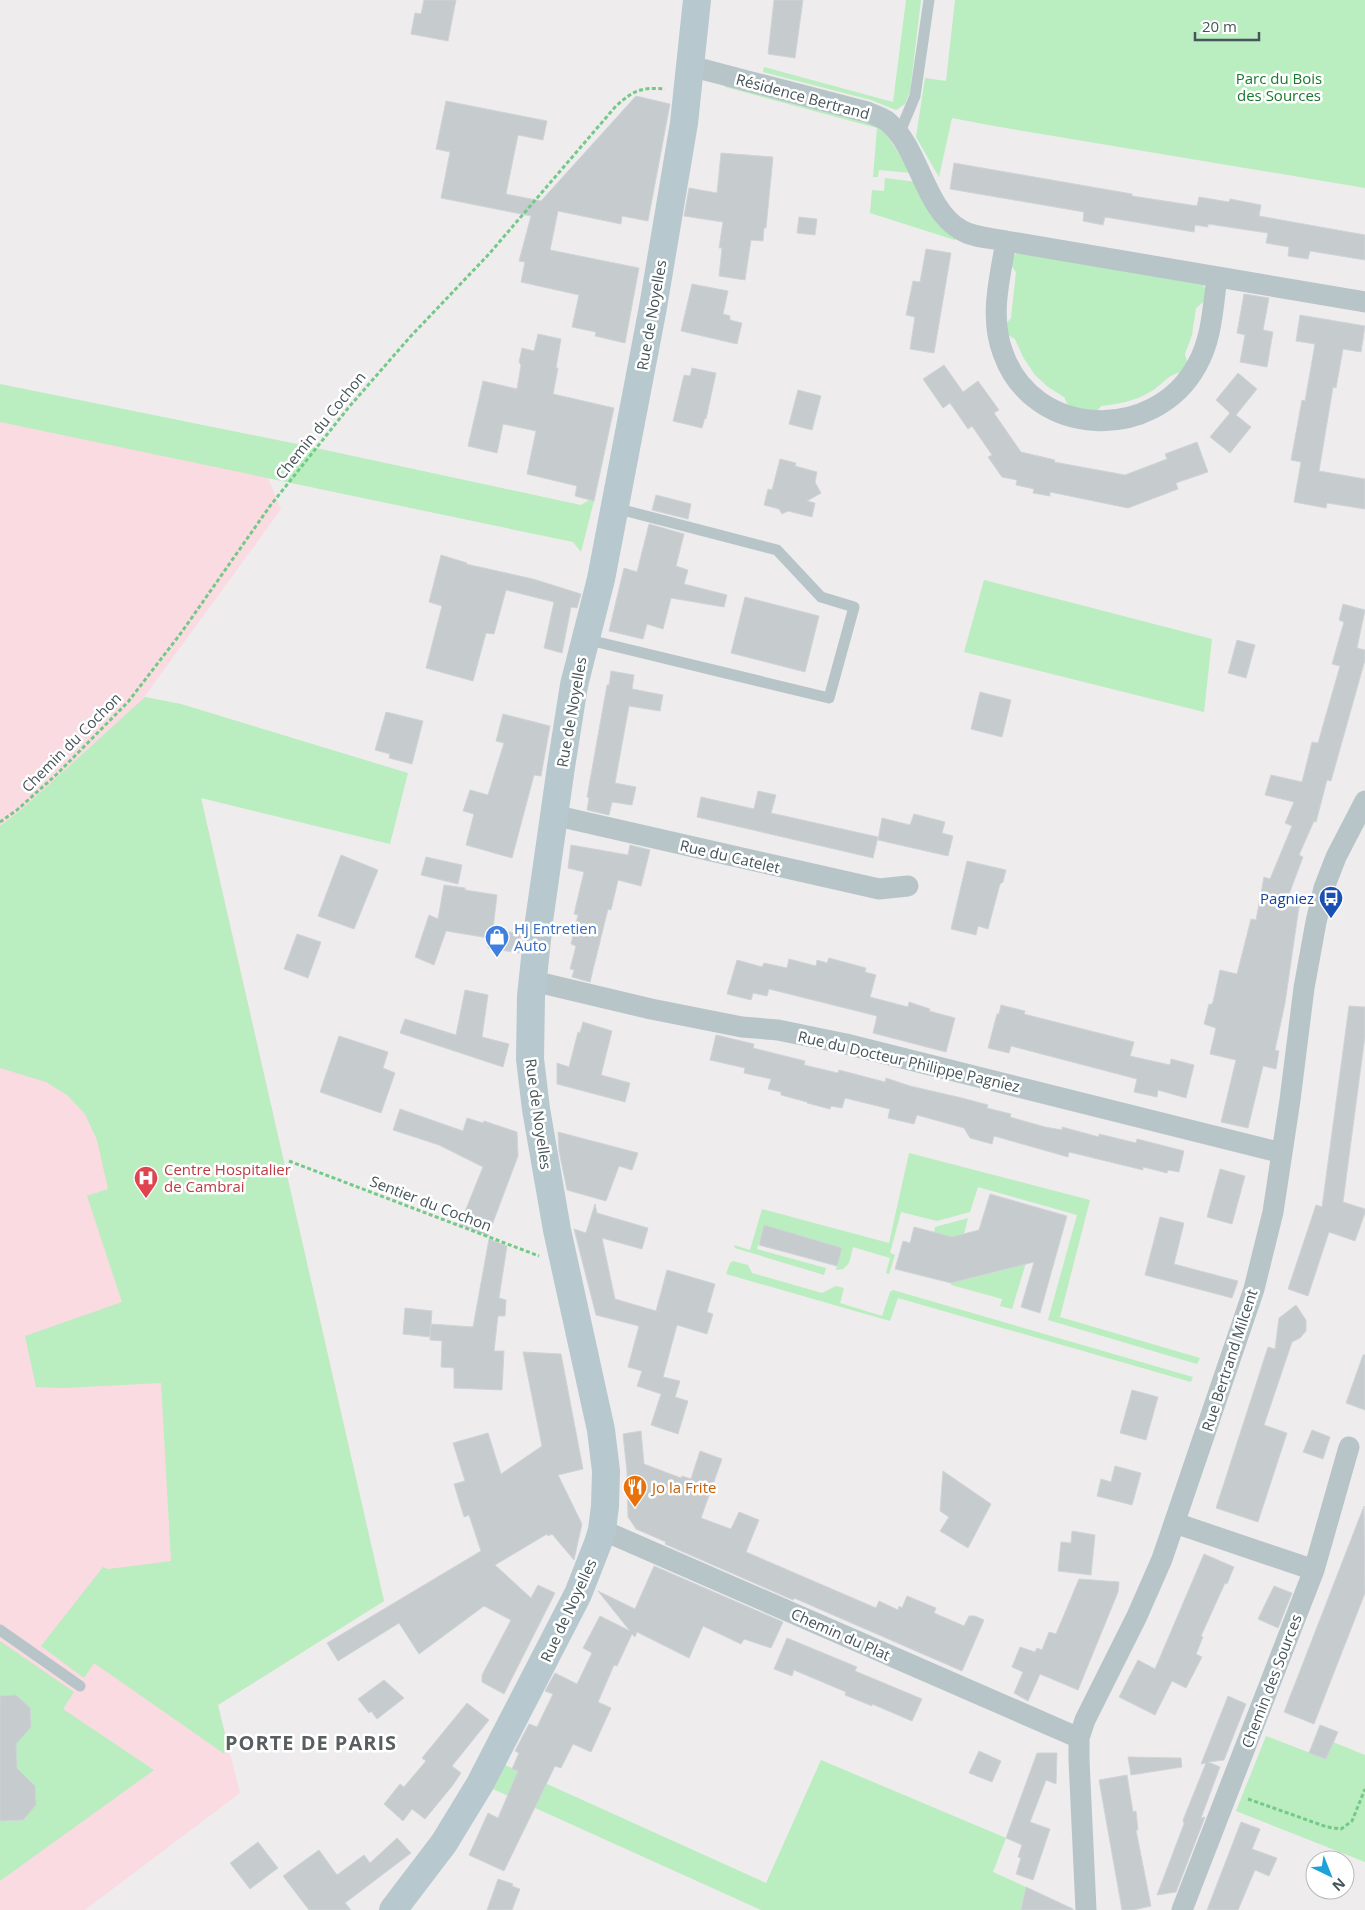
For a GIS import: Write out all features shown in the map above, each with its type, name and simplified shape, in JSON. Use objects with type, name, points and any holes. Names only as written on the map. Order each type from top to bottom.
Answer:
[{"type":"street","name":"Rue de Noyelles","points":[[393,1910],[444,1843],[480,1784],[581,1588],[602,1530],[606,1483],[603,1444],[552,1206],[532,1078],[530,1020],[553,815],[574,685],[601,579],[653,307],[689,78],[697,0]]},
{"type":"street","name":"Résidence Bertrand","points":[[689,78],[867,112],[886,120],[899,134],[936,203],[948,220],[963,232],[1365,302]]},
{"type":"street","points":[[1006,241],[996,308],[998,336],[1006,361],[1016,379],[1040,401],[1060,413],[1087,421],[1114,421],[1140,414],[1163,402],[1182,386],[1197,366],[1208,341],[1217,277]]},
{"type":"street","name":"Rue Bertrand Milcent","points":[[1086,1910],[1079,1782],[1079,1738],[1085,1720],[1149,1591],[1175,1523],[1254,1289],[1273,1212],[1305,980],[1320,903],[1336,857],[1365,801]]},
{"type":"street","name":"Rue du Catelet","points":[[553,815],[879,890],[908,886]]},
{"type":"street","name":"Rue du Docteur Philippe Pagniez","points":[[533,981],[742,1028],[778,1030],[846,1044],[1282,1153]]},
{"type":"street","name":"Chemin des Sources","points":[[1182,1910],[1314,1570],[1349,1447]]},
{"type":"street","points":[[1175,1523],[1314,1570]]},
{"type":"street","name":"Chemin du Plat","points":[[602,1530],[1079,1738]]},
{"type":"lane","points":[[899,134],[915,96],[929,0]]},
{"type":"lane","points":[[585,639],[829,698],[854,606],[821,596],[777,550],[615,508]]},
{"type":"lane","points":[[0,1630],[80,1686]]},
{"type":"path","name":"Chemin du Cochon","points":[[0,822],[17,810],[57,774],[128,702],[185,627],[270,506],[364,388],[489,254],[616,106],[634,91],[689,78]]},
{"type":"path","name":"Sentier du Cochon","points":[[289,1161],[566,1266]]},
{"type":"path","points":[[1229,1792],[1327,1827],[1341,1829],[1352,1820],[1365,1789]]},
{"type":"shaded area","name":"Centre Hospitalier de Cambrai","points":[[0,422],[267,476],[281,509],[145,696],[201,797],[384,1601],[218,1705],[240,1793],[85,1910],[0,1910]]},
{"type":"green space","points":[[906,0],[921,0],[910,92],[905,104],[896,110],[871,100],[763,72],[764,67],[893,102]]},
{"type":"green space","name":"Parc du Bois des Sources","points":[[955,0],[1365,0],[1365,188],[952,118],[939,177],[916,137],[925,78],[946,81]]},
{"type":"green space","points":[[725,84],[868,122],[882,128],[912,173],[879,170],[878,177],[873,177],[877,128],[725,87]]},
{"type":"green space","points":[[885,178],[917,182],[956,237],[955,240],[870,213],[872,190],[884,191]]},
{"type":"green space","points":[[1019,252],[1203,285],[1206,290],[1206,300],[1196,308],[1192,335],[1185,354],[1188,366],[1183,372],[1169,377],[1145,395],[1127,402],[1101,406],[1096,413],[1069,407],[1064,397],[1048,387],[1035,375],[1023,357],[1015,339],[1005,333],[1004,326],[1011,318],[1016,272],[1010,264],[1013,256]]},
{"type":"green space","points":[[0,384],[302,445],[581,505],[589,500],[594,501],[581,552],[573,542],[0,422]]},
{"type":"green space","points":[[984,580],[1212,639],[1204,712],[964,652]]},
{"type":"green space","points":[[145,697],[181,704],[408,773],[390,844],[201,798],[384,1601],[218,1705],[229,1751],[223,1753],[94,1663],[84,1678],[41,1646],[103,1567],[108,1569],[171,1561],[161,1383],[64,1388],[36,1387],[25,1336],[122,1302],[87,1196],[108,1189],[97,1140],[85,1114],[67,1095],[46,1082],[0,1068],[0,826],[21,810]]},
{"type":"green space","points":[[909,1153],[1090,1200],[1060,1317],[1200,1358],[1197,1364],[1048,1320],[1077,1215],[978,1187],[970,1212],[937,1221],[901,1212],[890,1253],[895,1255],[889,1274],[886,1273],[890,1258],[853,1247],[849,1263],[843,1269],[836,1270],[842,1248],[764,1226],[757,1249],[826,1268],[824,1275],[735,1248],[734,1245],[750,1250],[762,1209],[889,1243]]},
{"type":"green space","points":[[968,1218],[964,1234],[952,1237],[934,1233],[935,1227]]},
{"type":"green space","points":[[1004,1251],[1029,1253],[1012,1309],[1000,1306],[1002,1299],[951,1285],[955,1270],[959,1281],[1008,1269]]},
{"type":"green space","points":[[733,1261],[748,1265],[752,1273],[822,1293],[836,1286],[844,1288],[840,1303],[882,1316],[890,1292],[893,1290],[1193,1377],[1191,1382],[898,1298],[890,1321],[726,1274],[730,1263]]},
{"type":"green space","points":[[0,1641],[74,1692],[63,1709],[154,1770],[0,1881],[0,1816],[4,1821],[23,1820],[36,1805],[35,1786],[22,1773],[17,1773],[15,1741],[19,1740],[31,1727],[30,1708],[16,1695],[0,1696]]},
{"type":"green space","points":[[1266,1736],[1326,1759],[1333,1742],[1365,1755],[1365,1862],[1355,1858],[1355,1850],[1335,1850],[1236,1811]]},
{"type":"green space","points":[[821,1760],[1006,1838],[993,1872],[1026,1887],[1021,1910],[761,1910],[493,1789],[505,1765],[766,1883]]},
{"type":"building","points":[[424,0],[456,0],[448,41],[411,34],[415,13],[421,14]]},
{"type":"building","points":[[774,0],[803,0],[795,58],[768,54]]},
{"type":"building","points":[[636,96],[670,104],[648,221],[622,216],[621,224],[558,211],[550,250],[639,268],[625,343],[595,336],[596,332],[572,327],[579,295],[521,282],[525,262],[519,261],[531,216],[441,198],[450,152],[436,149],[446,101],[547,121],[543,140],[518,135],[506,194],[541,201]]},
{"type":"building","points":[[721,153],[773,157],[766,228],[764,228],[763,241],[751,240],[745,280],[719,276],[722,248],[719,248],[723,222],[684,216],[689,188],[717,193]]},
{"type":"building","points":[[954,163],[1197,206],[1199,197],[1229,202],[1230,199],[1261,205],[1259,216],[1365,235],[1365,260],[1310,251],[1308,259],[1288,256],[1289,247],[1266,243],[1268,233],[1208,224],[1208,227],[1195,225],[1194,232],[1105,217],[1103,225],[1083,221],[1084,212],[950,189]]},
{"type":"building","points":[[799,217],[817,219],[815,235],[797,233]]},
{"type":"building","points":[[926,249],[951,253],[934,353],[910,349],[915,317],[906,315],[913,281],[920,282]]},
{"type":"building","points":[[692,284],[728,291],[723,314],[730,316],[730,320],[742,323],[737,344],[681,331]]},
{"type":"building","points":[[1244,294],[1269,298],[1263,330],[1273,332],[1267,367],[1240,362],[1245,335],[1237,333]]},
{"type":"building","points":[[1300,315],[1365,326],[1361,352],[1343,349],[1336,388],[1333,387],[1319,471],[1365,479],[1365,509],[1327,503],[1326,508],[1294,502],[1301,462],[1291,460],[1302,400],[1305,401],[1315,344],[1296,341]]},
{"type":"building","points":[[538,334],[561,339],[553,394],[614,408],[594,501],[575,496],[577,486],[527,474],[536,431],[503,424],[497,453],[468,446],[483,381],[517,389],[522,348],[534,351]]},
{"type":"building","points":[[944,365],[963,392],[978,381],[999,410],[994,413],[1021,452],[1055,460],[1054,462],[1125,475],[1167,459],[1165,454],[1197,442],[1208,472],[1176,483],[1178,489],[1128,508],[1050,492],[1050,496],[1033,493],[1034,489],[1016,485],[1017,480],[1002,477],[988,457],[992,455],[972,426],[968,429],[950,403],[943,408],[923,379]]},
{"type":"building","points":[[692,368],[716,373],[706,419],[702,428],[673,421],[684,375],[690,376]]},
{"type":"building","points":[[1238,373],[1257,389],[1236,415],[1251,427],[1230,453],[1210,437],[1230,413],[1216,400]]},
{"type":"building","points":[[798,390],[821,396],[812,430],[789,424]]},
{"type":"building","points":[[780,459],[796,463],[795,466],[817,472],[815,482],[821,493],[807,501],[815,503],[812,517],[788,511],[782,514],[779,509],[764,505],[768,489],[772,490]]},
{"type":"building","points":[[656,495],[691,504],[688,519],[652,510]]},
{"type":"building","points":[[649,524],[684,534],[676,566],[688,570],[684,584],[727,595],[724,607],[671,598],[663,629],[647,624],[643,639],[609,631],[624,568],[637,572]]},
{"type":"building","points":[[441,555],[466,564],[533,579],[581,594],[577,608],[571,607],[562,653],[544,648],[554,602],[506,590],[494,634],[486,633],[473,681],[426,668],[442,606],[429,602]]},
{"type":"building","points":[[745,597],[819,616],[805,672],[731,653]]},
{"type":"building","points":[[1343,604],[1365,610],[1357,648],[1365,650],[1365,660],[1331,781],[1327,780],[1316,822],[1314,821],[1299,855],[1303,857],[1288,897],[1300,900],[1285,1003],[1275,1050],[1279,1051],[1276,1069],[1263,1066],[1248,1128],[1221,1122],[1236,1060],[1210,1054],[1216,1028],[1204,1024],[1209,1004],[1211,1005],[1213,1002],[1220,970],[1237,974],[1251,919],[1256,920],[1264,877],[1270,879],[1292,826],[1285,823],[1294,802],[1265,795],[1271,775],[1302,782],[1312,742],[1318,743],[1340,666],[1332,664],[1344,622],[1339,620]]},
{"type":"building","points":[[1237,640],[1255,645],[1246,678],[1228,673]]},
{"type":"building","points":[[611,671],[634,675],[632,689],[663,695],[660,711],[629,706],[615,783],[636,787],[632,805],[612,802],[609,815],[587,810],[589,798],[587,797]]},
{"type":"building","points":[[980,692],[1011,700],[1002,737],[971,729]]},
{"type":"building","points":[[386,712],[423,721],[412,764],[389,758],[390,754],[375,750]]},
{"type":"building","points":[[503,714],[550,726],[541,776],[534,775],[512,858],[466,845],[474,814],[463,811],[470,790],[488,795],[504,743],[496,741]]},
{"type":"building","points":[[758,791],[776,795],[771,813],[878,837],[873,858],[697,817],[701,797],[754,809]]},
{"type":"building","points":[[914,814],[945,822],[942,833],[953,836],[948,856],[878,840],[882,818],[910,825]]},
{"type":"building","points":[[571,845],[628,855],[630,845],[650,850],[641,886],[618,880],[611,910],[608,909],[590,982],[572,977],[574,970],[570,969],[576,946],[571,944],[578,915],[574,914],[584,872],[568,868]]},
{"type":"building","points":[[341,855],[378,870],[354,929],[318,916]]},
{"type":"building","points":[[426,857],[462,865],[458,884],[421,875]]},
{"type":"building","points":[[967,861],[1006,870],[1003,882],[1000,884],[988,929],[978,926],[976,935],[951,929]]},
{"type":"building","points":[[444,885],[497,895],[493,929],[521,934],[519,953],[488,948],[489,938],[446,931],[434,965],[415,957],[429,915],[438,919]]},
{"type":"building","points":[[297,934],[321,942],[308,978],[284,969]]},
{"type":"building","points":[[829,958],[866,968],[865,972],[876,975],[870,997],[908,1007],[909,1002],[930,1009],[929,1011],[955,1018],[946,1052],[873,1033],[877,1016],[769,989],[767,996],[753,993],[751,1000],[727,994],[737,960],[762,967],[764,963],[787,968],[789,959],[816,966],[817,960],[827,963]]},
{"type":"building","points":[[465,990],[488,995],[482,1037],[509,1044],[503,1067],[400,1033],[405,1019],[456,1035]]},
{"type":"building","points":[[1001,1005],[1025,1011],[1024,1014],[1134,1042],[1130,1056],[1170,1065],[1171,1059],[1194,1065],[1186,1098],[1158,1090],[1157,1097],[1134,1092],[1137,1079],[1011,1046],[1009,1053],[988,1048]]},
{"type":"building","points":[[1349,1006],[1365,1007],[1365,1036],[1343,1202],[1365,1209],[1365,1213],[1355,1241],[1329,1232],[1308,1296],[1288,1289],[1316,1205],[1322,1207]]},
{"type":"building","points":[[583,1022],[612,1031],[601,1075],[630,1083],[625,1102],[557,1084],[557,1063],[569,1067],[578,1032],[580,1033]]},
{"type":"building","points":[[716,1035],[754,1044],[753,1048],[805,1061],[804,1065],[838,1073],[839,1070],[885,1082],[886,1078],[910,1086],[988,1105],[987,1108],[1011,1114],[1010,1117],[1045,1127],[1062,1130],[1062,1127],[1099,1137],[1099,1134],[1136,1143],[1137,1139],[1184,1151],[1179,1172],[1168,1170],[1167,1173],[1143,1167],[1143,1170],[1069,1152],[1068,1157],[994,1136],[992,1144],[970,1138],[964,1128],[917,1115],[914,1124],[888,1118],[890,1109],[845,1098],[842,1108],[831,1106],[830,1109],[807,1103],[781,1095],[781,1092],[768,1089],[771,1079],[744,1073],[745,1068],[710,1060]]},
{"type":"building","points":[[339,1036],[388,1052],[383,1068],[395,1073],[381,1113],[320,1092]]},
{"type":"building","points":[[400,1109],[463,1131],[467,1118],[483,1123],[484,1121],[517,1132],[518,1156],[488,1236],[460,1224],[483,1167],[439,1145],[393,1130]]},
{"type":"building","points":[[558,1132],[638,1153],[632,1170],[619,1166],[606,1201],[567,1190],[559,1151]]},
{"type":"building","points":[[1220,1169],[1245,1176],[1232,1224],[1207,1217]]},
{"type":"building","points":[[990,1194],[1067,1216],[1040,1313],[1021,1307],[1034,1262],[951,1283],[895,1269],[903,1241],[910,1243],[914,1227],[952,1237],[979,1230]]},
{"type":"building","points":[[595,1204],[597,1213],[648,1228],[642,1249],[602,1238],[615,1299],[656,1311],[667,1270],[715,1284],[707,1312],[713,1314],[707,1334],[677,1325],[663,1377],[680,1381],[675,1397],[688,1401],[678,1434],[651,1425],[661,1394],[637,1386],[642,1371],[628,1367],[639,1326],[596,1315],[574,1229],[586,1233]]},
{"type":"building","points":[[1160,1217],[1184,1223],[1174,1264],[1238,1281],[1232,1298],[1145,1275]]},
{"type":"building","points":[[764,1225],[842,1248],[837,1266],[759,1245]]},
{"type":"building","points":[[489,1239],[507,1246],[499,1298],[506,1300],[505,1316],[498,1316],[494,1351],[504,1351],[502,1390],[454,1388],[454,1368],[441,1367],[442,1341],[430,1340],[431,1324],[473,1327]]},
{"type":"building","points":[[1296,1305],[1306,1320],[1306,1331],[1300,1338],[1292,1342],[1264,1425],[1287,1433],[1258,1522],[1216,1508],[1268,1347],[1275,1349],[1279,1318]]},
{"type":"building","points":[[405,1308],[432,1311],[430,1337],[403,1334]]},
{"type":"building","points":[[523,1352],[561,1354],[583,1469],[558,1475],[582,1524],[574,1560],[552,1534],[548,1536],[547,1534],[495,1565],[531,1598],[538,1585],[555,1593],[504,1694],[482,1682],[482,1675],[511,1620],[484,1606],[419,1654],[399,1623],[338,1661],[327,1643],[481,1551],[469,1515],[464,1517],[454,1484],[465,1481],[453,1443],[488,1433],[501,1474],[542,1446]]},
{"type":"building","points":[[1363,1355],[1365,1355],[1365,1410],[1346,1403]]},
{"type":"building","points":[[1132,1390],[1158,1397],[1146,1440],[1120,1433]]},
{"type":"building","points":[[1312,1430],[1330,1437],[1323,1459],[1303,1452]]},
{"type":"building","points":[[641,1431],[644,1464],[681,1478],[682,1476],[691,1479],[700,1451],[722,1459],[701,1518],[731,1529],[739,1512],[759,1520],[746,1552],[876,1608],[879,1601],[898,1610],[899,1606],[902,1608],[907,1596],[936,1608],[934,1613],[964,1626],[969,1616],[975,1616],[984,1620],[962,1671],[794,1598],[793,1600],[665,1544],[666,1542],[636,1529],[628,1517],[627,1472],[623,1434]]},
{"type":"building","points":[[1115,1466],[1141,1473],[1132,1505],[1097,1496],[1101,1479],[1111,1482]]},
{"type":"building","points":[[943,1471],[991,1504],[968,1548],[940,1531],[949,1517],[940,1511]]},
{"type":"building","points":[[1364,1506],[1365,1593],[1314,1724],[1284,1712]]},
{"type":"building","points":[[1072,1531],[1095,1535],[1091,1575],[1058,1571],[1061,1542],[1071,1543]]},
{"type":"building","points":[[1204,1554],[1234,1567],[1201,1636],[1203,1637],[1196,1654],[1202,1657],[1186,1688],[1172,1681],[1155,1715],[1119,1697],[1138,1660],[1155,1669]]},
{"type":"building","points":[[654,1566],[783,1622],[771,1648],[744,1639],[741,1644],[703,1626],[689,1658],[637,1632],[635,1637],[632,1634],[617,1666],[614,1665],[598,1702],[611,1708],[591,1752],[573,1744],[561,1768],[555,1766],[504,1871],[469,1855],[488,1813],[498,1818],[518,1771],[512,1769],[519,1753],[515,1751],[529,1724],[537,1727],[553,1694],[545,1691],[555,1673],[577,1684],[592,1653],[583,1648],[600,1616],[630,1631],[598,1591],[635,1609]]},
{"type":"building","points":[[1079,1579],[1119,1582],[1118,1592],[1078,1690],[1040,1674],[1028,1701],[1014,1693],[1023,1672],[1012,1667],[1020,1647],[1035,1652],[1037,1648],[1042,1650],[1049,1632],[1056,1634]]},
{"type":"building","points":[[1274,1586],[1292,1593],[1278,1628],[1258,1619]]},
{"type":"building","points":[[787,1638],[857,1667],[855,1671],[922,1699],[912,1721],[845,1695],[846,1692],[794,1670],[792,1676],[774,1669]]},
{"type":"building","points":[[384,1680],[404,1698],[377,1719],[371,1711],[369,1713],[358,1699]]},
{"type":"building","points":[[16,1695],[30,1708],[31,1727],[16,1744],[17,1768],[35,1786],[36,1805],[23,1820],[0,1821],[0,1696]]},
{"type":"building","points":[[1228,1696],[1246,1704],[1224,1760],[1208,1762],[1220,1767],[1201,1818],[1205,1817],[1176,1892],[1157,1895],[1184,1824],[1183,1820],[1206,1763],[1201,1764]]},
{"type":"building","points":[[467,1703],[489,1720],[452,1766],[461,1773],[425,1819],[412,1809],[403,1821],[384,1804],[400,1784],[404,1787],[426,1761],[422,1758]]},
{"type":"building","points":[[1320,1725],[1338,1732],[1326,1759],[1309,1753]]},
{"type":"building","points":[[979,1751],[1001,1761],[992,1782],[969,1773]]},
{"type":"building","points":[[1037,1753],[1057,1753],[1056,1784],[1046,1780],[1030,1822],[1050,1829],[1033,1880],[1016,1874],[1021,1858],[1018,1857],[1022,1845],[1006,1838]]},
{"type":"building","points":[[1128,1757],[1181,1758],[1182,1767],[1131,1775]]},
{"type":"building","points":[[1127,1775],[1133,1812],[1136,1811],[1138,1830],[1136,1830],[1151,1906],[1133,1910],[1122,1910],[1099,1780]]},
{"type":"building","points":[[1241,1822],[1260,1829],[1252,1849],[1277,1858],[1269,1876],[1255,1870],[1238,1910],[1207,1910]]},
{"type":"building","points":[[397,1838],[411,1853],[345,1903],[351,1910],[309,1910],[283,1876],[319,1850],[337,1875],[364,1855],[370,1863]]},
{"type":"building","points":[[258,1842],[278,1868],[250,1889],[230,1863]]},
{"type":"building","points":[[498,1879],[513,1884],[512,1886],[520,1889],[512,1910],[487,1910]]},
{"type":"building","points":[[1026,1887],[1073,1909],[1073,1910],[1021,1910]]},
{"type":"place","name":"Pagniez","points":[[1331,919]]},
{"type":"place","name":"Hj Entretien Auto","points":[[497,958]]},
{"type":"place","name":"Centre Hospitalier de Cambrai","points":[[146,1199]]},
{"type":"place","name":"Jo la Frite","points":[[635,1508]]},
{"type":"district","name":"PORTE DE PARIS","points":[[311,1742]]}]
